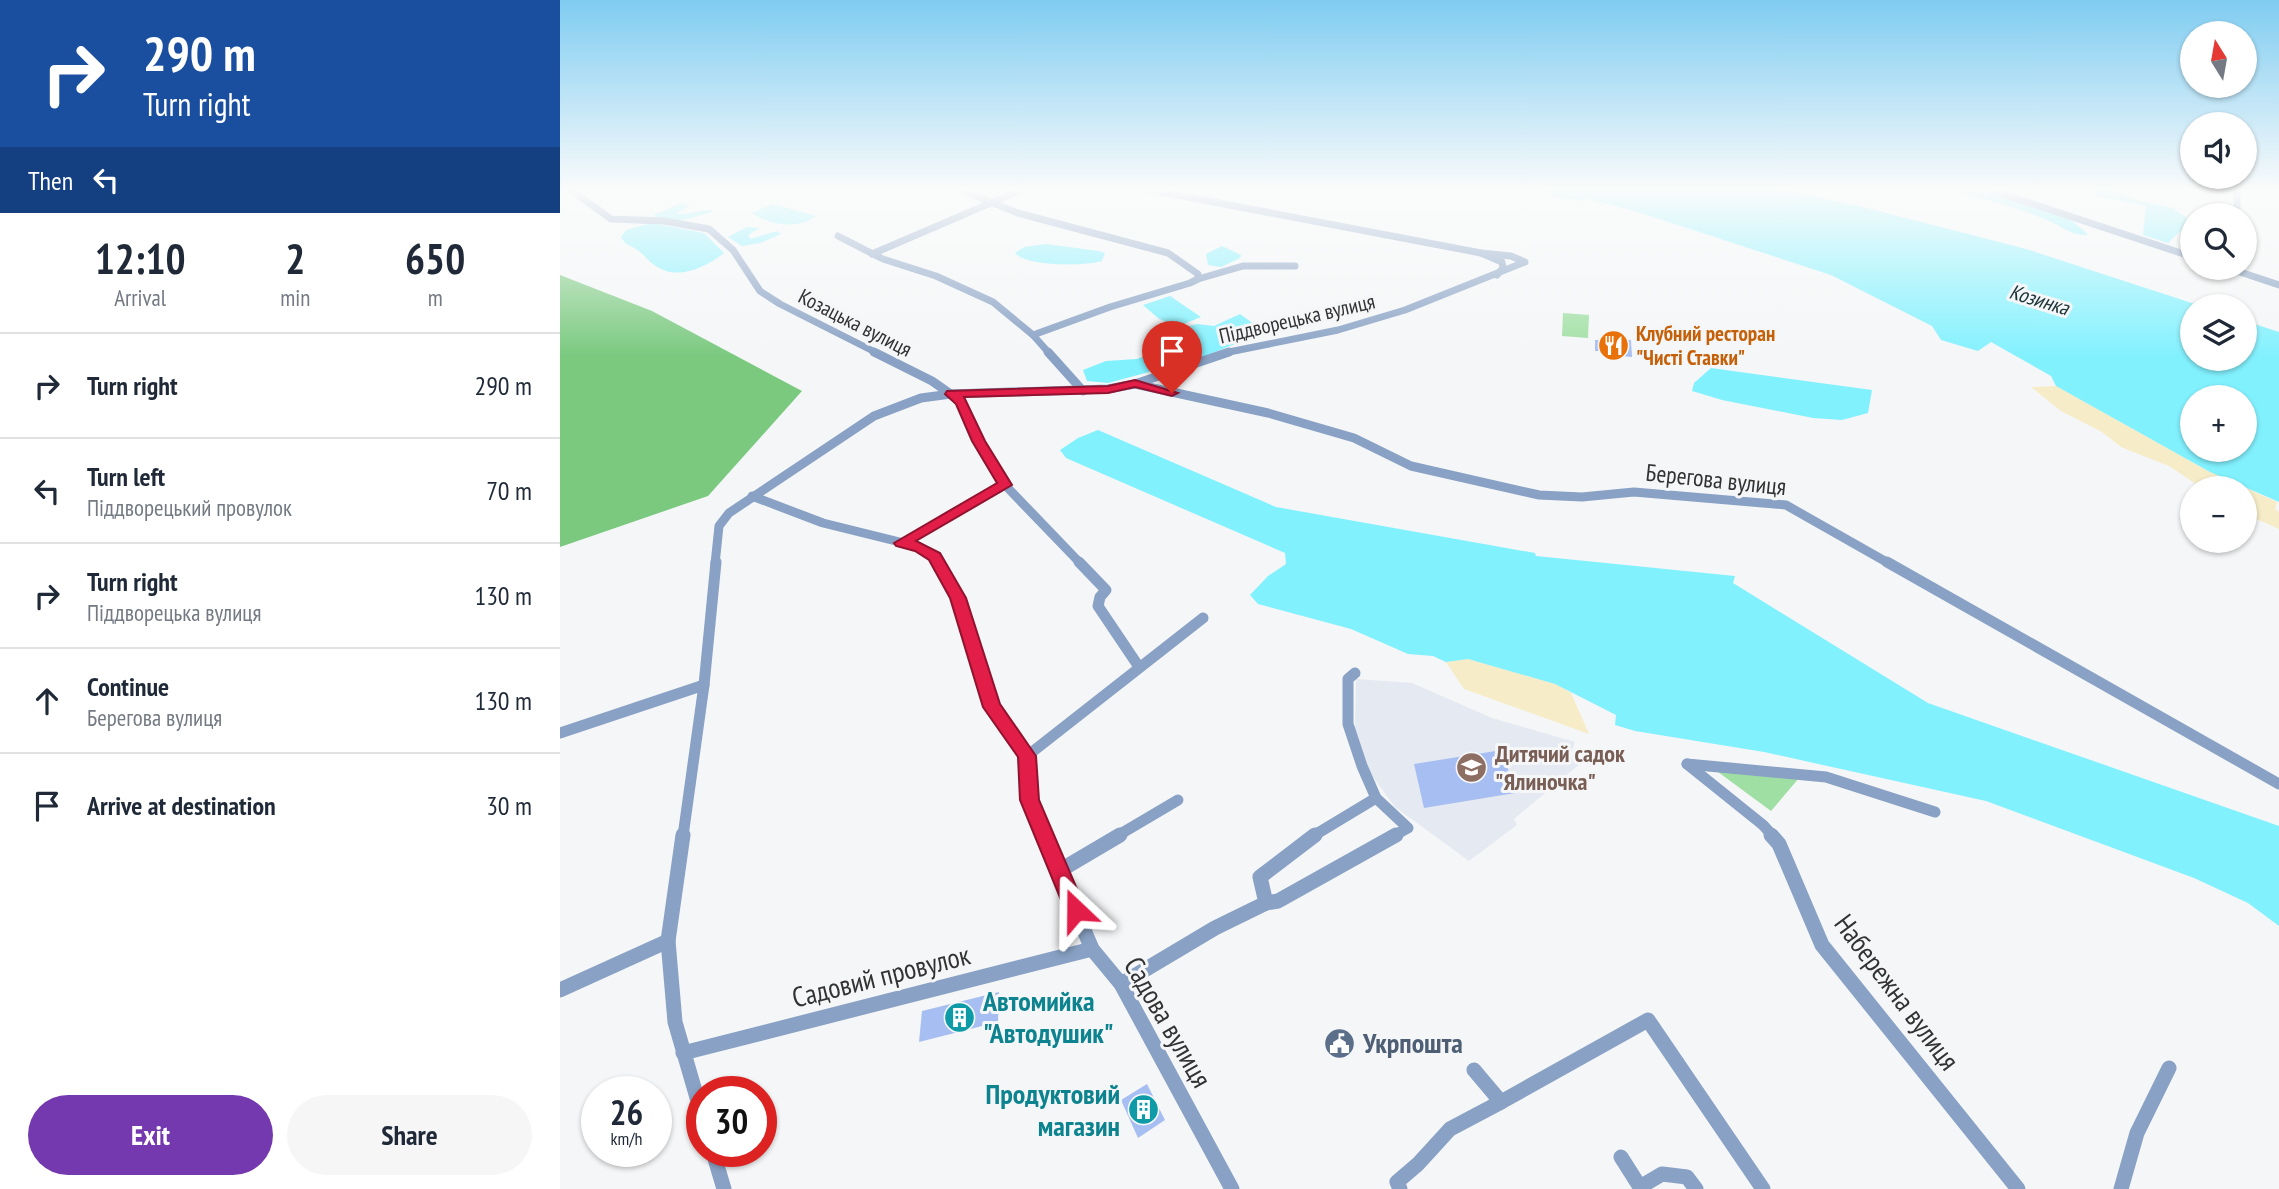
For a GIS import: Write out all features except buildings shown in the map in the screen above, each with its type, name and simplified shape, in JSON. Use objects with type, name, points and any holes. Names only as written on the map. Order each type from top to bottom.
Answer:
[{"type":"street","name":"Козацька вулиця","points":[[728,245],[760,290],[780,304],[932,381],[951,394]]},
{"type":"street","points":[[856,245],[872,254],[936,276],[993,302],[1033,335],[1083,391]]},
{"type":"street","points":[[872,254],[892,245]]},
{"type":"street","points":[[1141,245],[1168,253],[1198,275],[1198,279]]},
{"type":"street","points":[[1442,245],[1481,253],[1502,262],[1503,268],[1497,275]]},
{"type":"street","points":[[2158,245],[2180,253]]},
{"type":"street","name":"Піддворецька вулиця","points":[[690,1076],[675,1022],[668,941],[704,685],[719,526],[729,513],[874,416],[921,398],[951,394],[1083,391],[1135,384],[1236,349],[1338,330],[1425,304],[1525,262],[1511,256],[1481,253]]},
{"type":"street","points":[[1033,335],[1198,279],[1243,267],[1295,266]]},
{"type":"street","points":[[2257,277],[2279,285]]},
{"type":"street","name":"Берегова вулиця","points":[[1135,384],[1268,413],[1354,438],[1411,466],[1539,495],[1582,497],[1634,492],[1786,505],[2279,784]]},
{"type":"street","points":[[951,394],[962,402],[979,441],[1005,485],[1106,590],[1100,597],[1098,606],[1139,667]]},
{"type":"street","points":[[902,543],[1005,485]]},
{"type":"street","points":[[752,496],[823,523],[920,547],[935,557],[958,598],[992,707],[1027,756],[1203,618]]},
{"type":"street","points":[[1121,984],[1215,928],[1266,903],[1278,901],[1408,828],[1376,798],[1348,724],[1348,679],[1355,673]]},
{"type":"street","points":[[560,733],[704,685]]},
{"type":"street","name":"Садова вулиця","points":[[1027,756],[1029,800],[1092,949],[1121,984],[1232,1189]]},
{"type":"street","name":"Набережна вулиця","points":[[1935,812],[1826,777],[1687,764],[1763,825],[1779,844],[1822,945],[2018,1189]]},
{"type":"street","points":[[1266,903],[1260,877],[1317,833],[1376,798]]},
{"type":"street","points":[[1059,871],[1178,800]]},
{"type":"street","points":[[560,990],[668,941]]},
{"type":"street","name":"Садовий провулок","points":[[683,1054],[1092,949]]},
{"type":"street","points":[[1400,1189],[1397,1182],[1418,1164],[1450,1129],[1648,1020],[1763,1189]]},
{"type":"street","points":[[2121,1189],[2137,1133],[2169,1068]]},
{"type":"street","points":[[1474,1070],[1501,1102]]},
{"type":"street","points":[[1621,1157],[1640,1187],[1662,1174],[1687,1177],[1696,1189]]},
{"type":"street","points":[[717,1167],[724,1189]]},
{"type":"shaded area","name":"Дитячий садок \"Ялиночка\"","points":[[1356,679],[1412,683],[1492,718],[1575,742],[1570,755],[1581,763],[1514,819],[1517,825],[1469,861],[1395,807],[1370,773],[1355,729]]},
{"type":"green space","points":[[560,275],[652,311],[802,391],[708,496],[560,547]]},
{"type":"green space","points":[[1563,313],[1589,315],[1588,338],[1562,336]]},
{"type":"green space","points":[[1714,769],[1799,778],[1771,811]]},
{"type":"sand","points":[[2056,386],[2180,455],[2180,462],[2192,462],[2219,476],[2184,476],[2169,466],[2121,447],[2102,432],[2061,411],[2031,387]]},
{"type":"sand","points":[[2257,493],[2277,502],[2275,509],[2279,512],[2279,529],[2257,519]]},
{"type":"sand","points":[[1468,659],[1556,684],[1571,693],[1589,734],[1464,689],[1446,662]]},
{"type":"water","points":[[630,245],[716,245],[724,253],[694,270],[677,273],[661,269]]},
{"type":"water","points":[[1057,245],[1105,253],[1102,261],[1083,264],[1043,263],[1021,258],[1015,253],[1024,247]]},
{"type":"water","name":"Козинка","points":[[1741,245],[2012,245],[2026,249],[2180,299],[2180,371],[2257,371],[2257,325],[2279,332],[2279,502],[2257,492],[2257,476],[2219,476],[2192,462],[2257,462],[2257,385],[2180,385],[2180,455],[2056,386],[2051,376],[1991,342],[1978,351],[1941,340],[1932,326],[1831,275]]},
{"type":"water","points":[[1222,246],[1241,255],[1240,258],[1221,267],[1208,265],[1206,254]]},
{"type":"water","points":[[1170,296],[1201,317],[1176,327],[1158,318],[1143,305]]},
{"type":"water","points":[[1240,314],[1258,327],[1259,334],[1198,359],[1108,383],[1087,381],[1083,370],[1106,361],[1137,359],[1187,339],[1186,327],[1197,324],[1214,326]]},
{"type":"water","points":[[1711,368],[1872,390],[1868,413],[1842,420],[1813,418],[1722,400],[1692,391],[1694,383]]},
{"type":"water","points":[[1098,430],[1276,507],[1535,553],[1536,556],[1735,576],[1733,583],[1928,703],[2279,826],[2279,926],[2248,903],[2194,878],[1986,801],[1764,752],[1635,731],[1615,725],[1616,715],[1555,684],[1468,659],[1446,662],[1433,656],[1408,654],[1351,629],[1258,604],[1250,595],[1268,576],[1286,564],[1285,553],[1066,458],[1060,450],[1078,438]]},
{"type":"place","name":"Клубний ресторан \"Чисті Ставки\"","points":[[1613,346]]},
{"type":"place","name":"Дитячий садок \"Ялиночка\"","points":[[1472,768]]},
{"type":"place","name":"Автомийка \"Автодушик\"","points":[[960,1017]]},
{"type":"place","name":"Укрпошта","points":[[1340,1043]]},
{"type":"place","name":"Продуктовий магазин","points":[[1143,1110]]},
{"type":"route","points":[[1076,910],[1029,800],[1027,756],[992,707],[958,598],[935,557],[920,547],[902,543],[1005,485],[979,441],[962,402],[951,394],[1108,389],[1135,384],[1172,393]]}]
